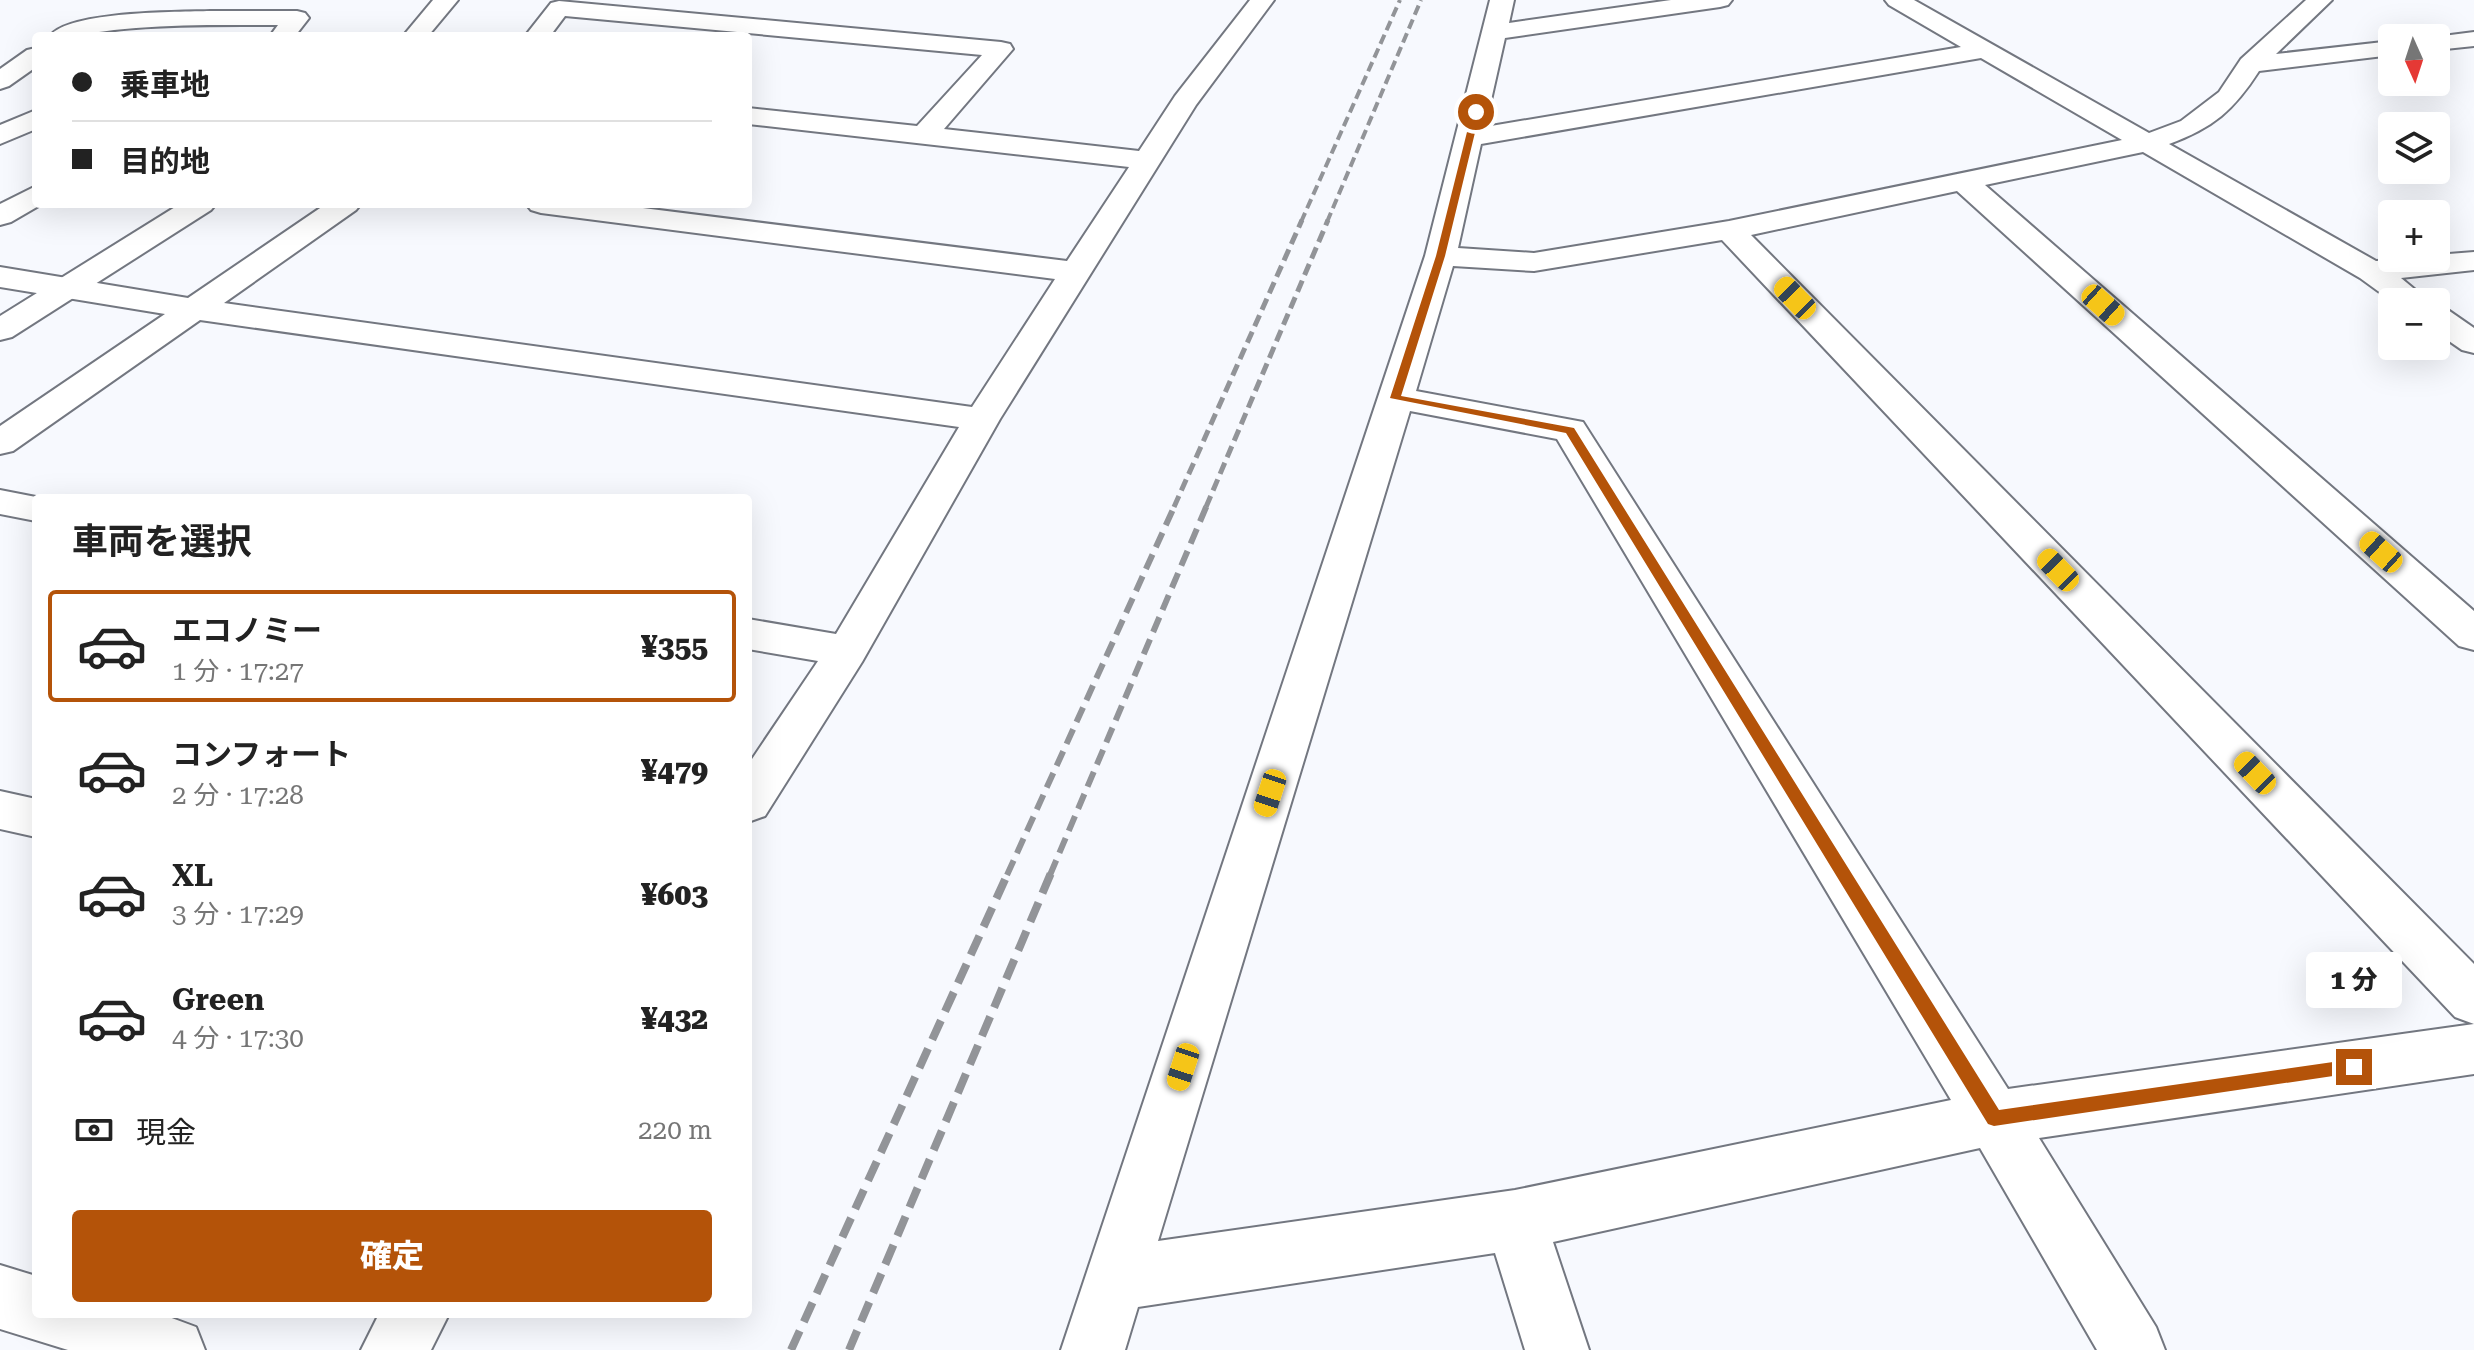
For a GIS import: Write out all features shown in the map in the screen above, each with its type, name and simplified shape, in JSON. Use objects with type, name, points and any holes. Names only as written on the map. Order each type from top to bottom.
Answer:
[{"type":"street","points":[[418,32],[446,0]]},
{"type":"street","points":[[752,797],[847,651],[982,419],[1146,160],[1184,102],[1262,0]]},
{"type":"street","points":[[1093,1350],[1441,256],[1499,16],[1720,0]]},
{"type":"street","points":[[1897,0],[2371,271],[2395,288]]},
{"type":"street","points":[[1441,256],[1534,262],[1729,230],[2146,143],[2191,127],[2229,97],[2250,64],[2320,0]]},
{"type":"street","points":[[540,32],[559,8],[1001,49],[924,135]]},
{"type":"street","points":[[68,32],[106,22],[297,18],[285,32]]},
{"type":"street","points":[[2450,42],[2474,39]]},
{"type":"street","points":[[1470,138],[1985,50]]},
{"type":"street","points":[[2250,64],[2378,50]]},
{"type":"street","points":[[0,81],[32,58]]},
{"type":"street","points":[[0,97],[32,99]]},
{"type":"street","points":[[752,116],[1146,160]]},
{"type":"street","points":[[0,136],[32,120]]},
{"type":"street","points":[[1963,181],[2474,635]]},
{"type":"street","points":[[0,216],[32,197]]},
{"type":"street","points":[[0,330],[195,208]]},
{"type":"street","points":[[0,443],[340,208]]},
{"type":"street","points":[[572,208],[1075,272]]},
{"type":"street","points":[[1729,230],[2474,1000]]},
{"type":"street","points":[[2371,271],[2474,261]]},
{"type":"street","points":[[0,277],[195,309],[982,419]]},
{"type":"street","points":[[2450,327],[2474,343]]},
{"type":"street","points":[[1395,398],[1570,430],[1994,1118],[2133,1350]]},
{"type":"street","points":[[0,502],[32,508]]},
{"type":"street","points":[[752,635],[847,651]]},
{"type":"street","points":[[0,810],[32,817]]},
{"type":"street","points":[[1115,1279],[1515,1220],[1994,1118],[2474,1049]]},
{"type":"street","points":[[1515,1220],[1557,1350]]},
{"type":"street","points":[[0,1297],[32,1307]]},
{"type":"street","points":[[68,1318],[173,1350]]},
{"type":"street","points":[[393,1350],[414,1318]]},
{"type":"railway","points":[[1301,222],[1400,0]]},
{"type":"railway","points":[[1327,222],[1421,0]]},
{"type":"railway","points":[[1174,507],[1302,220]]},
{"type":"railway","points":[[1206,507],[1328,220]]},
{"type":"railway","points":[[1007,875],[1175,505]]},
{"type":"railway","points":[[1050,875],[1207,505]]},
{"type":"railway","points":[[791,1350],[1008,873]]},
{"type":"railway","points":[[849,1350],[1051,873]]},
{"type":"route","points":[[1476,112],[1441,256],[1395,398],[1570,430],[1994,1118],[2354,1067]]}]
